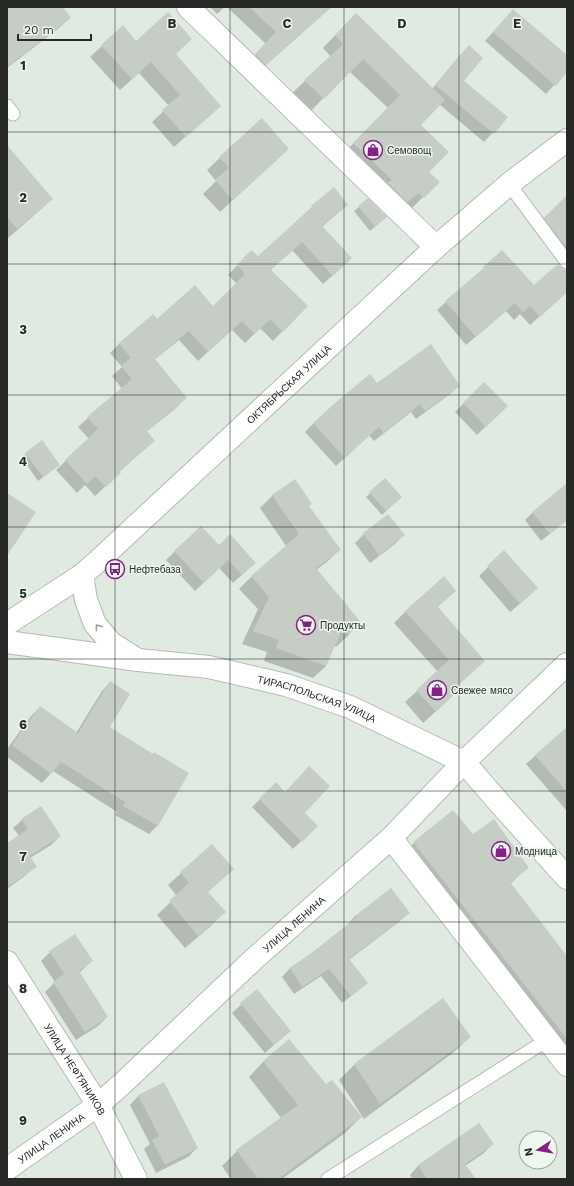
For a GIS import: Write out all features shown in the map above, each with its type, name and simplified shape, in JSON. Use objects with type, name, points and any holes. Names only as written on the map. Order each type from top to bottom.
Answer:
[{"type":"street","points":[[188,7],[436,246]]},
{"type":"street","name":"ОКТЯБРЬСКАЯ УЛИЦА","points":[[7,624],[82,575],[436,246],[509,184],[567,140]]},
{"type":"street","points":[[82,575],[86,600],[95,624],[111,643],[138,660]]},
{"type":"street","name":"ТИРАСПОЛЬСКАЯ УЛИЦА","points":[[7,642],[138,660],[209,667],[286,685],[350,707],[464,762],[567,878]]},
{"type":"street","name":"УЛИЦА ЛЕНИНА","points":[[7,1169],[38,1149],[98,1105],[123,1083],[254,959],[391,838],[464,762],[567,664]]},
{"type":"street","points":[[391,838],[567,1064]]},
{"type":"street","name":"УЛИЦА НЕФТЯНИКОВ","points":[[7,962],[98,1105],[136,1179]]},
{"type":"lane","points":[[509,184],[567,262]]},
{"type":"lane","points":[[328,1179],[547,1040]]},
{"type":"building","points":[[7,7],[63,7],[71,18],[7,67]]},
{"type":"building","points":[[249,7],[332,7],[266,65],[255,54],[276,32]]},
{"type":"building","points":[[513,9],[567,55],[567,72],[556,86],[493,32]]},
{"type":"building","points":[[168,12],[192,39],[176,54],[221,106],[186,137],[162,110],[180,95],[151,62],[132,79],[101,45],[123,25],[136,41]]},
{"type":"building","points":[[356,13],[445,100],[421,125],[449,152],[429,172],[440,182],[424,198],[418,193],[407,202],[388,183],[392,180],[353,143],[400,95],[363,59],[324,99],[304,80],[343,44],[335,35]]},
{"type":"building","points":[[469,45],[483,58],[464,81],[508,117],[494,134],[435,85]]},
{"type":"building","points":[[262,118],[289,149],[233,200],[215,180],[229,168],[219,157]]},
{"type":"building","points":[[7,145],[53,199],[17,229],[7,217]]},
{"type":"building","points":[[334,187],[348,205],[322,226],[352,258],[333,276],[302,242],[271,270],[308,306],[283,332],[270,319],[255,334],[242,321],[208,352],[189,331],[155,359],[187,398],[147,431],[155,441],[119,471],[121,473],[106,487],[95,476],[87,484],[65,460],[98,429],[87,417],[132,379],[121,366],[131,358],[119,343],[153,314],[157,319],[195,285],[213,306],[245,274],[237,265],[251,250],[258,256],[312,207],[311,206]]},
{"type":"building","points":[[567,195],[567,246],[560,240],[544,218]]},
{"type":"building","points":[[368,198],[387,217],[375,227],[358,206]]},
{"type":"building","points":[[502,250],[534,285],[558,264],[563,269],[567,270],[567,292],[540,317],[530,306],[523,312],[515,303],[476,337],[445,301],[484,268],[483,267]]},
{"type":"building","points":[[431,344],[460,386],[425,411],[420,404],[383,433],[379,427],[345,458],[313,423],[370,374],[377,383]]},
{"type":"building","points":[[484,382],[508,406],[486,427],[463,403]]},
{"type":"building","points":[[42,440],[60,465],[43,477],[25,453]]},
{"type":"building","points":[[385,478],[402,497],[386,511],[369,492]]},
{"type":"building","points":[[295,479],[312,504],[309,506],[341,550],[316,568],[360,621],[349,635],[342,630],[326,666],[276,648],[279,640],[253,631],[269,597],[251,576],[299,534],[272,495]]},
{"type":"building","points":[[567,483],[567,520],[550,534],[532,512]]},
{"type":"building","points":[[7,493],[36,512],[7,556]]},
{"type":"building","points":[[388,514],[405,535],[379,555],[363,533]]},
{"type":"building","points":[[201,526],[219,545],[230,534],[256,563],[242,575],[228,560],[204,583],[174,551]]},
{"type":"building","points":[[504,550],[538,588],[520,604],[487,566]]},
{"type":"building","points":[[444,576],[456,591],[438,607],[485,661],[456,687],[459,690],[436,712],[416,690],[449,660],[405,611]]},
{"type":"building","points":[[110,681],[130,694],[110,727],[153,754],[154,752],[189,773],[158,826],[123,806],[125,802],[61,762],[51,774],[12,745],[40,706],[78,733]]},
{"type":"building","points":[[567,727],[567,792],[535,755]]},
{"type":"building","points":[[309,766],[330,786],[305,813],[318,826],[302,842],[259,799],[276,782],[285,792]]},
{"type":"building","points":[[41,806],[61,836],[30,856],[37,867],[7,887],[7,843],[28,829],[21,819]]},
{"type":"building","points":[[453,810],[473,834],[494,819],[529,868],[510,882],[567,956],[567,1039],[413,842]]},
{"type":"building","points":[[212,844],[234,869],[208,892],[226,912],[198,936],[169,901],[189,883],[180,872]]},
{"type":"building","points":[[391,888],[410,913],[349,959],[368,983],[351,996],[329,969],[302,987],[290,968],[357,917],[356,915]]},
{"type":"building","points":[[75,934],[93,961],[79,971],[108,1017],[85,1032],[53,982],[64,974],[49,951]]},
{"type":"building","points":[[257,989],[291,1031],[274,1045],[240,1003]]},
{"type":"building","points":[[443,998],[471,1037],[380,1104],[354,1064]]},
{"type":"building","points":[[289,1039],[326,1084],[332,1080],[362,1117],[278,1179],[258,1179],[236,1150],[298,1105],[263,1061]]},
{"type":"building","points":[[164,1082],[198,1148],[165,1165],[152,1140],[159,1136],[138,1095]]},
{"type":"building","points":[[479,1123],[494,1144],[465,1164],[476,1179],[427,1179],[418,1165]]},
{"type":"place","name":"Семовощ","points":[[373,150]]},
{"type":"place","name":"Нефтебаза","points":[[115,569]]},
{"type":"place","name":"Продукты","points":[[306,625]]},
{"type":"place","name":"Свежее мясо","points":[[437,690]]},
{"type":"place","name":"Модница","points":[[501,851]]}]
